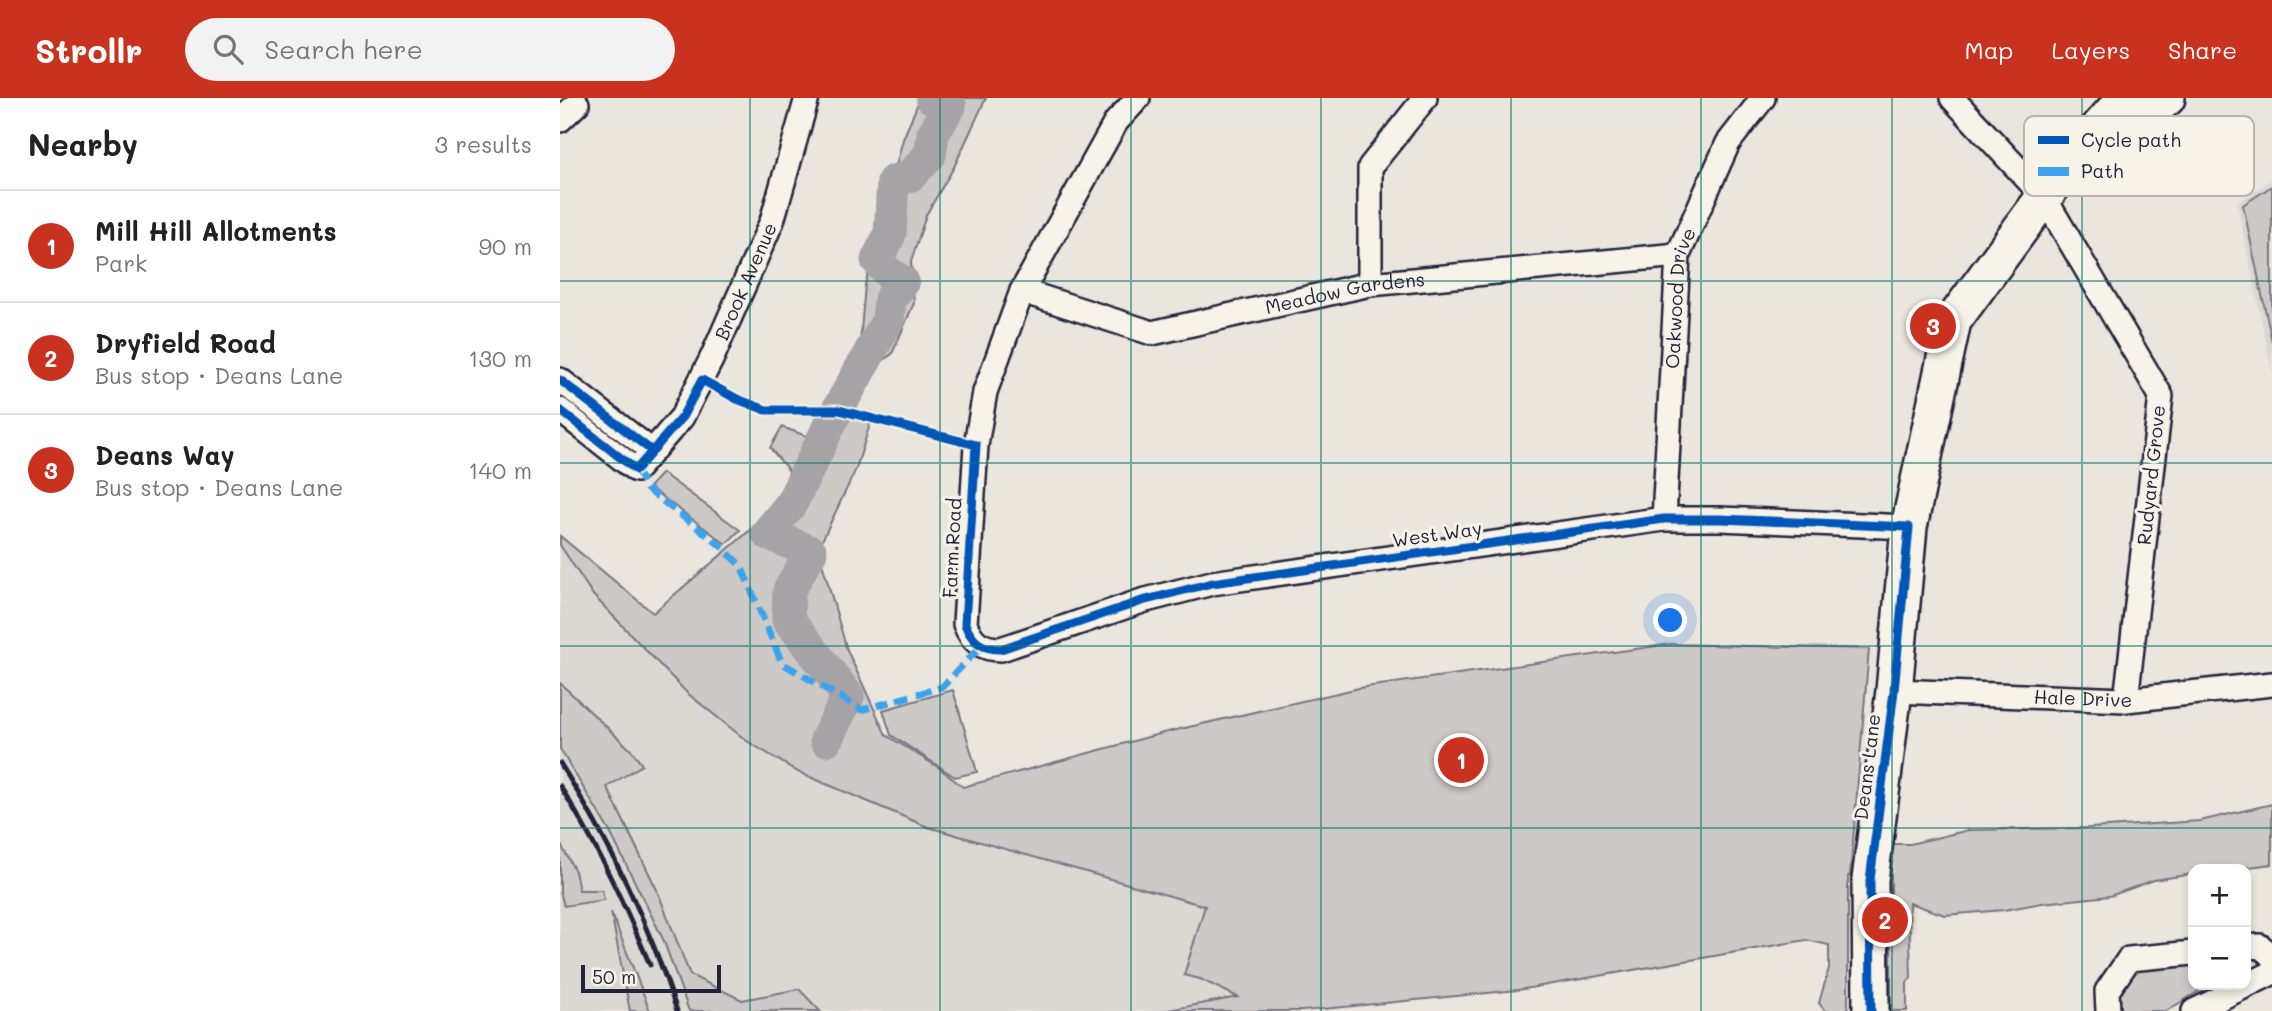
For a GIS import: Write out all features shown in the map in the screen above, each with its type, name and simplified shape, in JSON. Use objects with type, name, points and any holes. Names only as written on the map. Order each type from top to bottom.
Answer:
[{"type":"main road","name":"Deans Lane","points":[[2109,116],[2125,98]]},
{"type":"main road","name":"Deans Lane","points":[[2145,116],[2167,98]]},
{"type":"main road","name":"Deans Lane","points":[[1871,1011],[1870,880],[1894,691],[1909,527],[1952,321],[2044,197]]},
{"type":"street","name":"Brook Avenue","points":[[560,410],[636,470],[682,417],[727,326],[772,221],[807,98]]},
{"type":"street","name":"Farm Road","points":[[981,646],[970,637],[965,624],[976,445],[985,392],[1022,291],[1116,122],[1138,98]]},
{"type":"street","points":[[1370,284],[1370,167],[1425,98]]},
{"type":"street","name":"Oakwood Drive","points":[[1664,519],[1678,255],[1728,143],[1763,98]]},
{"type":"street","name":"Rudyard Grove","points":[[1952,98],[2024,175]]},
{"type":"street","points":[[560,121],[577,104]]},
{"type":"street","name":"Rudyard Grove","points":[[2044,197],[2161,396],[2126,700]]},
{"type":"street","name":"Meadow Gardens","points":[[1022,291],[1152,333],[1370,284],[1678,255]]},
{"type":"street","points":[[560,380],[652,451]]},
{"type":"street","name":"West Way","points":[[981,646],[1001,649],[1142,601],[1212,583],[1664,519],[1909,527]]},
{"type":"street","name":"Hale Drive","points":[[1894,691],[2126,700],[2272,684]]},
{"type":"street","points":[[2251,947],[2260,946],[2272,956]]},
{"type":"street","points":[[2108,1011],[2107,991],[2129,959],[2188,953]]},
{"type":"street","points":[[2194,1011],[2272,973]]},
{"type":"shaded area","points":[[920,98],[986,98],[954,167],[926,215],[911,262],[914,303],[892,354],[865,373],[860,342],[865,285],[903,139]]},
{"type":"shaded area","points":[[2272,179],[2272,373],[2237,203],[2247,196],[2254,196],[2254,191]]},
{"type":"shaded area","points":[[2272,186],[2272,342],[2243,205]]},
{"type":"shaded area","points":[[846,407],[870,424],[856,469],[818,549],[847,650],[886,735],[938,767],[963,787],[1163,733],[1359,688],[1671,644],[1869,649],[1848,876],[1848,1011],[1825,1011],[1819,1003],[1829,968],[1829,945],[1806,940],[1518,990],[1303,1011],[1163,1011],[1238,997],[1200,979],[1184,975],[1205,906],[928,827],[798,772],[747,741],[687,693],[593,595],[560,545],[560,536],[653,613],[781,504],[789,471],[770,448],[782,427],[812,438]]},
{"type":"shaded area","points":[[662,473],[740,530],[726,544],[649,487]]},
{"type":"shaded area","points":[[560,545],[594,595],[798,772],[928,827],[1235,915],[1240,997],[1163,1011],[560,1011]]},
{"type":"shaded area","points":[[560,683],[632,751],[642,765],[607,787],[657,890],[690,975],[742,1000],[799,989],[820,1011],[689,1011],[663,939],[610,832],[560,749]]},
{"type":"shaded area","points":[[953,690],[977,772],[955,777],[891,735],[883,710]]},
{"type":"shaded area","points":[[2272,804],[2272,864],[2251,867],[2251,864],[2188,864],[2188,875],[2154,880],[2110,896],[2004,910],[1945,915],[1909,903],[1911,978],[1907,982],[1907,1011],[1891,1011],[1891,844],[1910,844],[1969,830],[2090,828],[2200,821]]},
{"type":"shaded area","points":[[560,843],[575,871],[579,890],[602,890],[604,900],[564,906],[560,892]]},
{"type":"shaded area","points":[[611,912],[650,1011],[630,1011]]},
{"type":"shaded area","points":[[2188,959],[2188,990],[2201,990],[2166,1011],[2115,1011],[2114,995],[2132,965]]},
{"type":"waterway","points":[[826,740],[848,696],[788,619],[789,590],[811,552],[767,533],[791,504],[833,418],[888,320],[890,299],[903,282],[887,272],[877,260],[890,234],[893,181],[910,176],[930,155],[933,134],[950,106],[932,98]]},
{"type":"railway","points":[[560,763],[595,822],[641,915],[677,1011]]},
{"type":"railway","points":[[560,786],[609,873],[650,965]]},
{"type":"marked path","points":[[636,470],[647,489],[720,545],[741,566],[782,663],[862,710],[942,687],[981,646]]},
{"type":"cycle path","points":[[560,380],[652,451]]},
{"type":"cycle path","points":[[560,410],[636,470],[682,417],[702,380],[737,399],[766,410],[839,410],[976,445],[965,624],[978,643],[994,649],[1001,649],[1142,601],[1212,583],[1664,519],[1909,527],[1894,691],[1870,880],[1871,1011]]},
{"type":"place","name":"Deans Way","points":[[1933,326]]},
{"type":"place","name":"Mill Hill Allotments","points":[[1461,760]]},
{"type":"place","name":"Dryfield Road","points":[[1885,920]]}]
